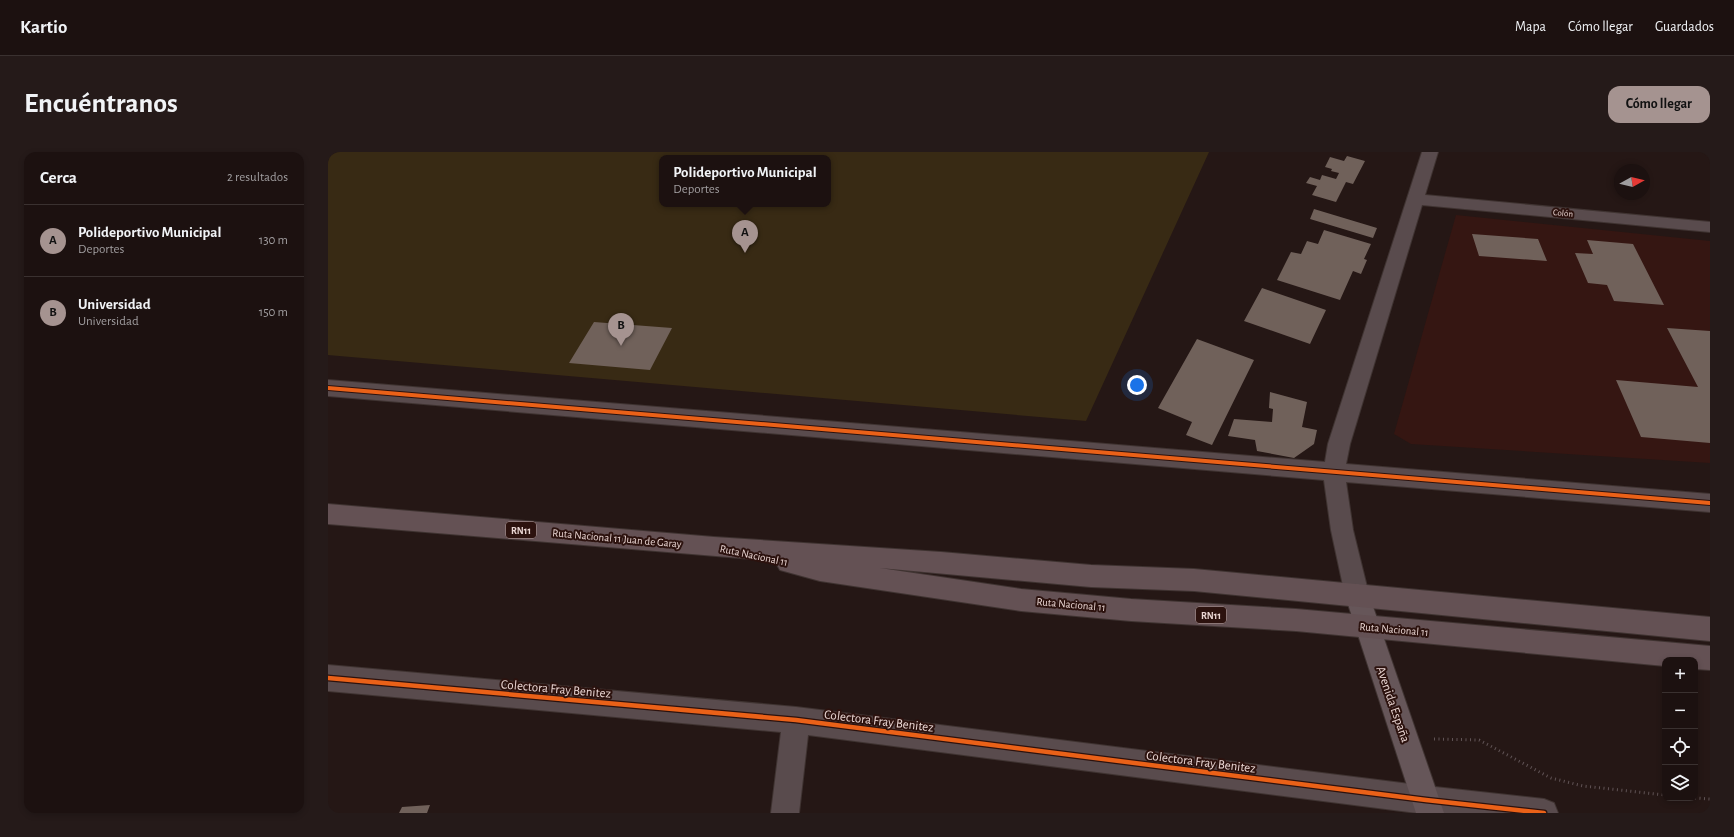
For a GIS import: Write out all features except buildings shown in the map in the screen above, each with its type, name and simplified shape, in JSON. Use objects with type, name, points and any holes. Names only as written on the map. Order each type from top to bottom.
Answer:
[{"type":"highway","name":"Ruta Nacional 11 Juan de Garay","points":[[328,514],[714,547]]},
{"type":"highway","name":"Ruta Nacional 11","points":[[714,547],[941,562],[1091,576],[1194,580],[1710,629]]},
{"type":"highway","name":"Ruta Nacional 11","points":[[714,547],[820,570],[1022,600],[1131,610],[1296,620],[1710,658]]},
{"type":"main road","name":"Avenida España","points":[[1357,595],[1428,807]]},
{"type":"street","points":[[1357,595],[1342,530],[1334,472],[1339,444],[1430,152]]},
{"type":"street","name":"Colón","points":[[1415,200],[1710,227]]},
{"type":"street","points":[[328,388],[1710,503]]},
{"type":"street","name":"Colectora Fray Benitez","points":[[328,678],[796,720],[1428,807],[1544,813]]},
{"type":"street","points":[[785,813],[796,720]]},
{"type":"path","points":[[1405,738],[1479,740],[1551,778],[1583,786],[1662,795]]},
{"type":"path","points":[[1698,798],[1710,800]]},
{"type":"shaded area","points":[[328,152],[1209,152],[1086,421],[328,355]]},
{"type":"shaded area","points":[[1456,215],[1710,241],[1710,463],[1411,444],[1394,434]]},
{"type":"cycle path","points":[[328,388],[1710,503]]},
{"type":"cycle path","points":[[328,678],[796,720],[1426,800],[1544,813]]},
{"type":"place","name":"Polideportivo Municipal","points":[[745,253]]},
{"type":"place","name":"Universidad","points":[[621,346]]}]
